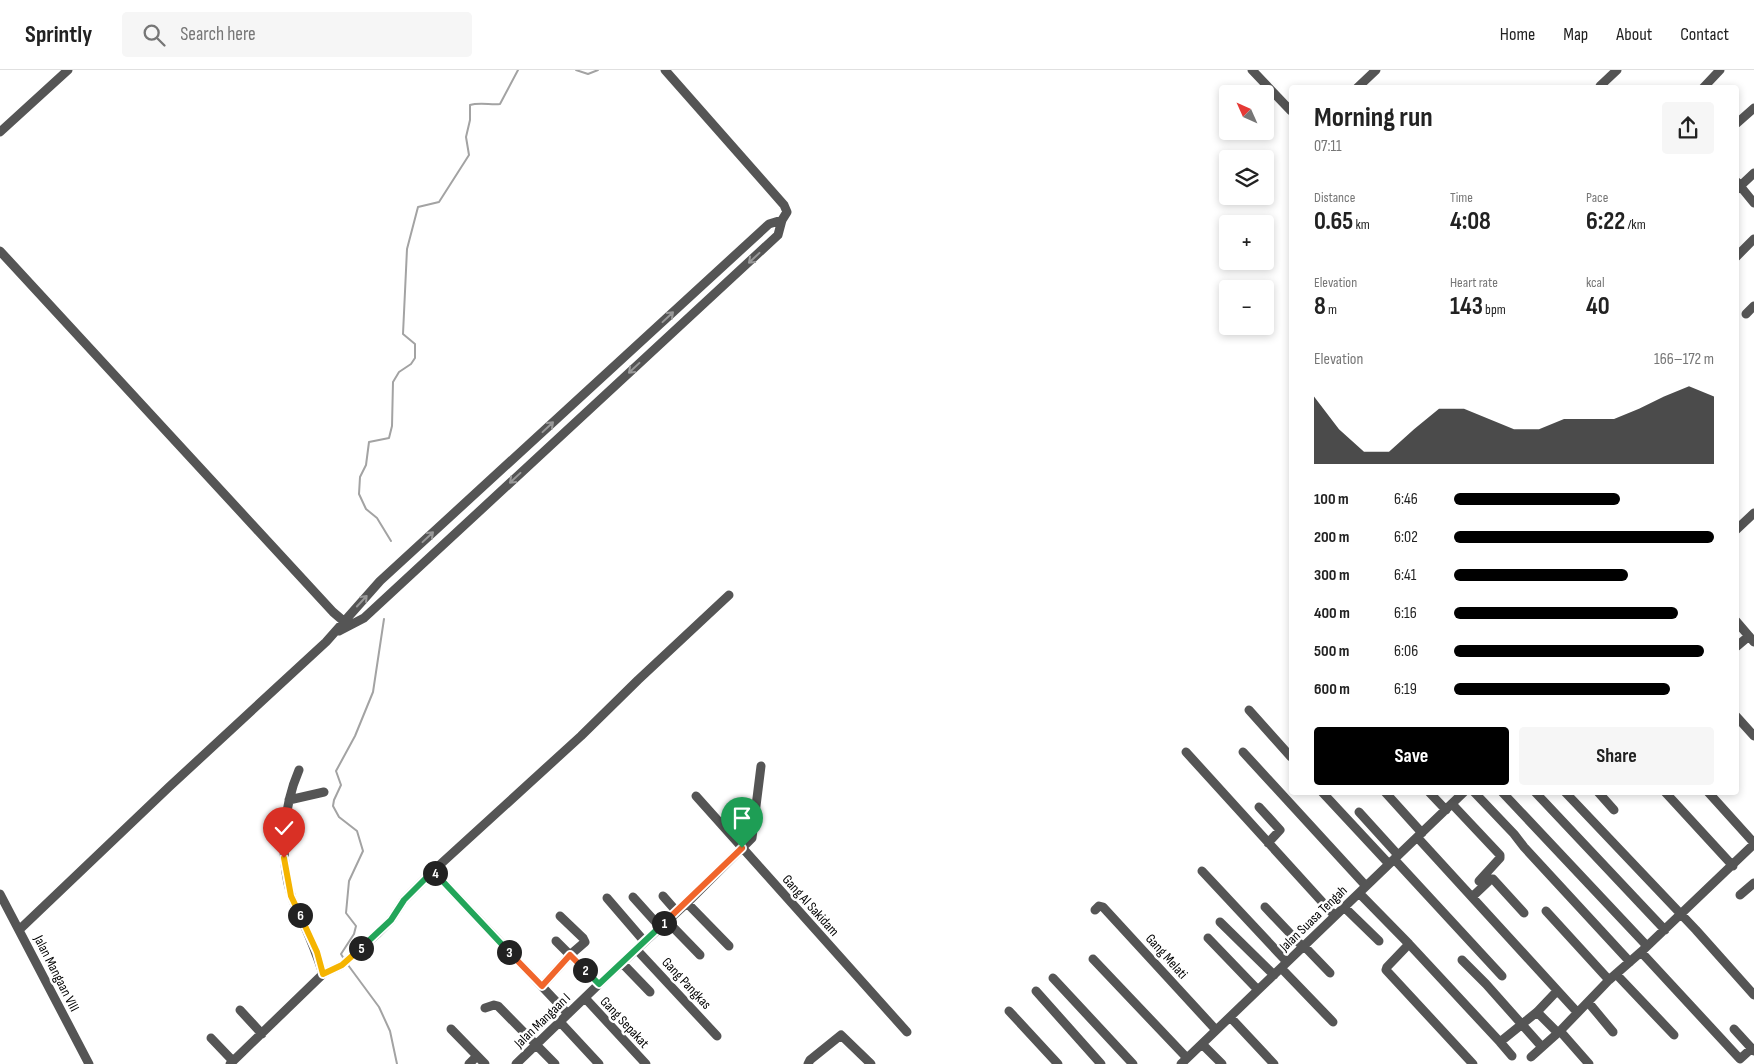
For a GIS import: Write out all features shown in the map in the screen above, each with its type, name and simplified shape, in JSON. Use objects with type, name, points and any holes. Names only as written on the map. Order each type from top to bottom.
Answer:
[{"type":"street","points":[[0,132],[68,70]]},
{"type":"street","points":[[20,930],[169,787],[334,634],[347,624],[364,618],[778,235],[782,220],[787,212],[784,205],[665,70]]},
{"type":"street","points":[[1252,70],[1289,109]]},
{"type":"street","points":[[1360,85],[1376,70]]},
{"type":"street","points":[[1601,85],[1617,70]]},
{"type":"street","points":[[1706,85],[1719,70]]},
{"type":"street","points":[[1739,121],[1754,108]]},
{"type":"street","points":[[1739,185],[1754,173]]},
{"type":"street","points":[[1739,187],[1754,203]]},
{"type":"street","points":[[347,624],[356,607],[386,576],[769,224],[782,220]]},
{"type":"street","points":[[1739,254],[1754,239]]},
{"type":"street","points":[[0,251],[347,624]]},
{"type":"street","points":[[1746,314],[1754,306]]},
{"type":"street","points":[[1739,527],[1754,513]]},
{"type":"street","points":[[211,1038],[232,1063],[323,974],[345,962],[391,920],[404,900],[433,871],[729,595]]},
{"type":"street","points":[[1739,624],[1752,639],[1739,646]]},
{"type":"street","points":[[1249,710],[1289,754]]},
{"type":"street","points":[[1739,719],[1754,736]]},
{"type":"street","points":[[1186,752],[1335,916]]},
{"type":"street","points":[[1243,752],[1362,890],[1512,1056]]},
{"type":"street","name":"Jalan Mangaan I","points":[[516,1064],[644,941],[677,912],[753,836],[761,766]]},
{"type":"street","points":[[299,770],[289,800],[285,827],[284,858],[291,896],[317,952],[323,974]]},
{"type":"street","points":[[289,800],[324,792]]},
{"type":"street","points":[[1325,795],[1394,860],[1502,976]]},
{"type":"street","points":[[1386,795],[1472,897],[1577,1012]]},
{"type":"street","points":[[1433,795],[1449,807],[1500,855],[1500,858],[1479,880],[1484,886]]},
{"type":"street","name":"Jalan Suasa Tengah","points":[[1184,1061],[1460,795]]},
{"type":"street","points":[[1477,795],[1630,962]]},
{"type":"street","points":[[1505,795],[1644,949],[1740,1059],[1753,1050],[1734,1029]]},
{"type":"street","points":[[1538,795],[1665,930]]},
{"type":"street","points":[[1568,795],[1754,995]]},
{"type":"street","points":[[1601,795],[1614,810]]},
{"type":"street","points":[[1669,795],[1733,866]]},
{"type":"street","points":[[1531,1057],[1754,844],[1711,795]]},
{"type":"street","name":"Gang Al Sakidam","points":[[696,796],[907,1032]]},
{"type":"street","points":[[1259,806],[1280,830],[1268,843]]},
{"type":"street","points":[[1358,812],[1394,860]]},
{"type":"street","points":[[433,871],[568,1014]]},
{"type":"street","points":[[1202,871],[1333,1022]]},
{"type":"street","points":[[1472,897],[1493,879],[1524,913]]},
{"type":"street","points":[[1740,895],[1754,883]]},
{"type":"street","name":"Jalan Mangaan VIII","points":[[0,894],[89,1064]]},
{"type":"street","points":[[663,896],[677,912]]},
{"type":"street","points":[[633,897],[700,955]]},
{"type":"street","points":[[607,898],[644,941]]},
{"type":"street","points":[[686,903],[729,946]]},
{"type":"street","name":"Gang Melati","points":[[1095,910],[1099,906],[1103,907],[1216,1030]]},
{"type":"street","points":[[1344,907],[1379,941]]},
{"type":"street","points":[[1265,908],[1330,972]]},
{"type":"street","points":[[1546,911],[1674,1035]]},
{"type":"street","points":[[542,986],[570,955],[585,943],[560,916]]},
{"type":"street","points":[[1220,922],[1274,975]]},
{"type":"street","points":[[1208,938],[1258,990]]},
{"type":"street","points":[[556,941],[599,984]]},
{"type":"street","points":[[1410,944],[1386,970],[1473,1064]]},
{"type":"street","name":"Gang Pangkas","points":[[636,949],[717,1036]]},
{"type":"street","points":[[1093,959],[1184,1061]]},
{"type":"street","points":[[1462,960],[1542,1047]]},
{"type":"street","points":[[622,963],[650,992]]},
{"type":"street","points":[[1053,978],[1133,1064]]},
{"type":"street","points":[[1036,991],[1101,1064]]},
{"type":"street","points":[[1500,1042],[1537,1012],[1557,991]]},
{"type":"street","name":"Gang Sepakat","points":[[585,998],[646,1064]]},
{"type":"street","points":[[1588,1002],[1614,1032]]},
{"type":"street","points":[[485,1008],[494,1005],[498,1006],[555,1064]]},
{"type":"street","points":[[240,1010],[262,1034]]},
{"type":"street","points":[[1008,1011],[1058,1064]]},
{"type":"street","points":[[1537,1012],[1589,1064]]},
{"type":"street","points":[[1230,1017],[1274,1064]]},
{"type":"street","points":[[560,1022],[599,1064]]},
{"type":"street","points":[[451,1029],[485,1064]]},
{"type":"street","points":[[808,1064],[810,1060],[841,1034],[871,1064]]},
{"type":"street","points":[[1202,1044],[1222,1064]]},
{"type":"street","points":[[469,1064],[477,1056]]},
{"type":"waterway","points":[[391,541],[377,518],[366,509],[359,494],[360,477],[366,465],[369,442],[389,438],[392,426],[393,382],[399,372],[411,364],[415,358],[415,344],[403,334],[407,249],[418,207],[439,202],[469,155],[466,137],[470,120],[470,105],[500,104],[518,70]]},
{"type":"waterway","points":[[576,70],[588,74],[598,70]]},
{"type":"waterway","points":[[344,959],[341,954],[354,934],[356,926],[346,913],[349,881],[363,851],[357,831],[339,817],[333,806],[341,785],[336,771],[355,736],[373,692],[384,619]]},
{"type":"waterway","points":[[348,965],[379,1007],[390,1031],[397,1064]]},
{"type":"route","points":[[284,858],[291,896],[317,952],[323,974],[342,965],[377,934],[391,920],[404,900],[433,871],[542,986],[570,955],[599,984],[742,848]]}]
